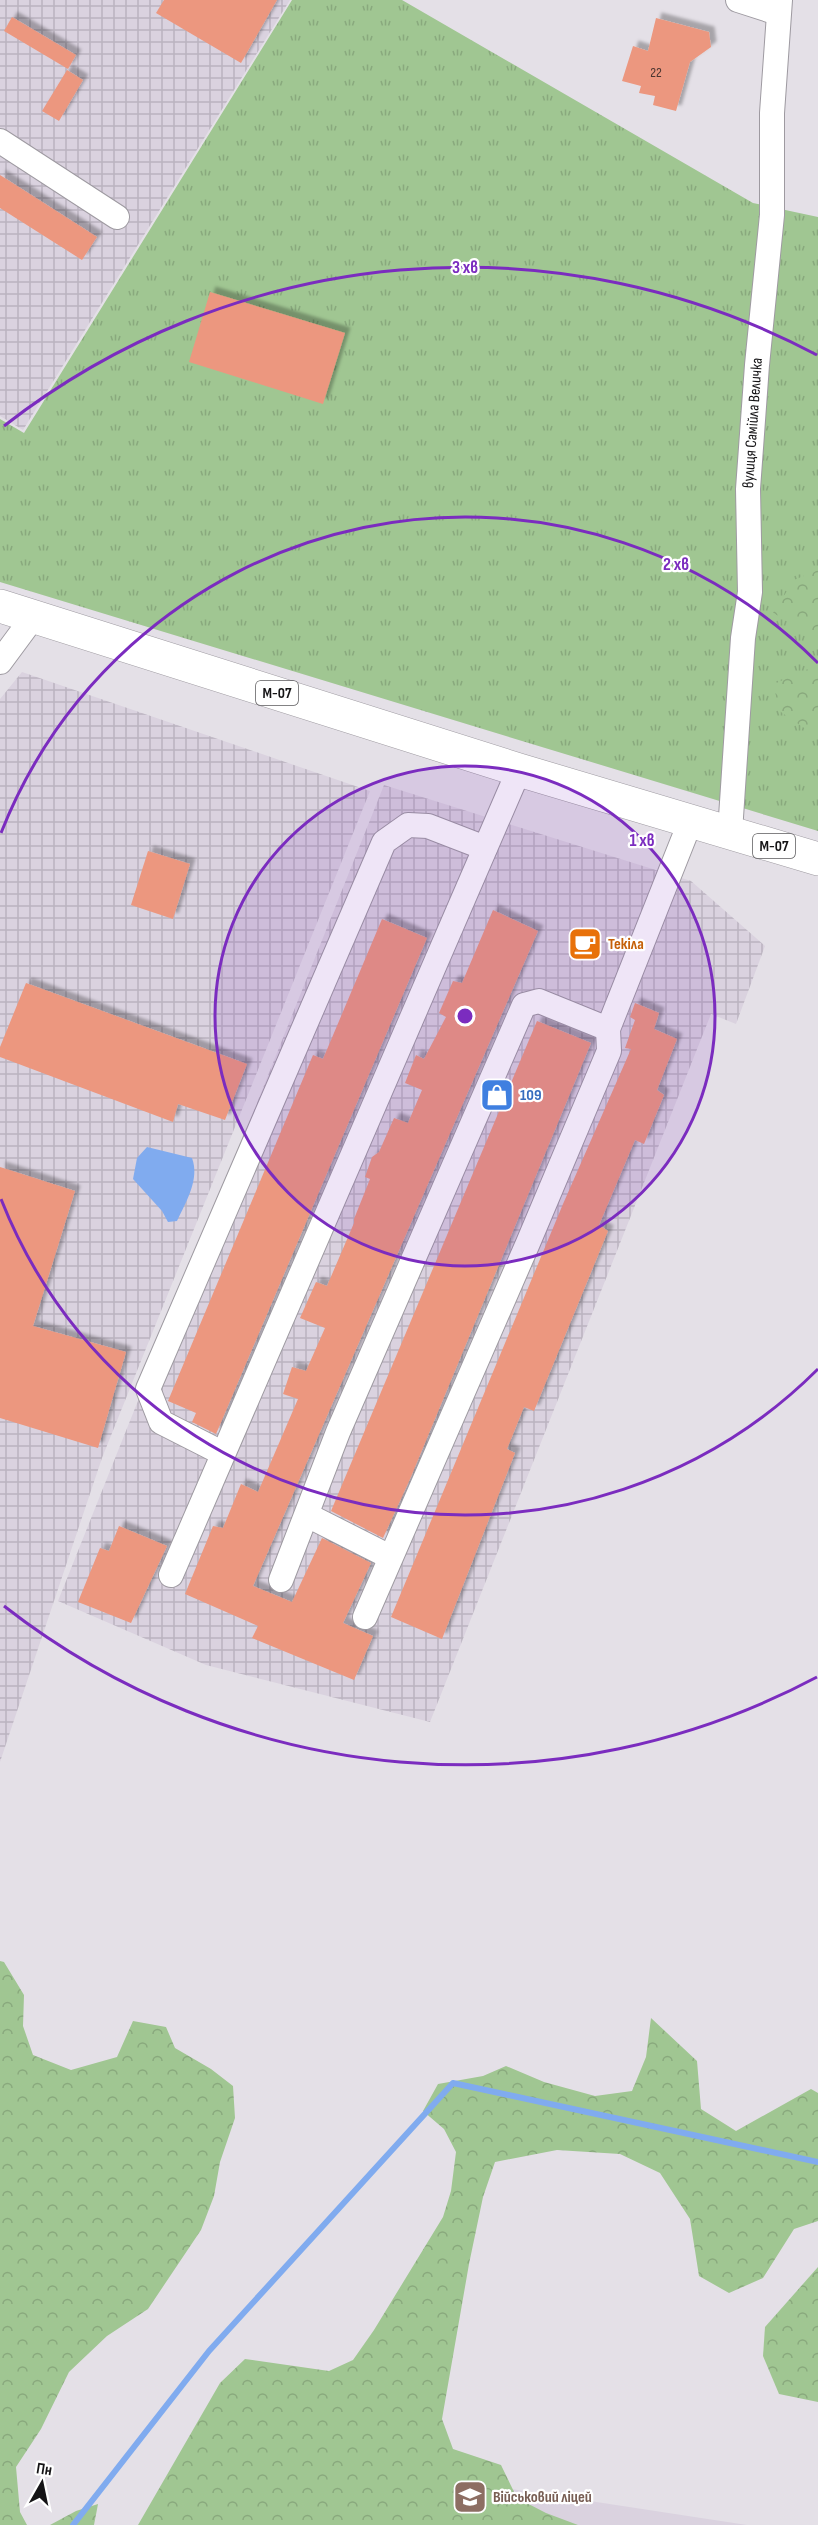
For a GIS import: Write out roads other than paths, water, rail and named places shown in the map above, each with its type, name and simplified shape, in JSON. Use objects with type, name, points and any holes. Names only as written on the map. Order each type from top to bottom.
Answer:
[{"type":"highway","name":"М-07","points":[[0,606],[519,770],[818,859]]},
{"type":"street","name":"вулиця Самійла Величка","points":[[730,832],[743,638],[750,592],[750,466],[757,365],[772,215],[772,113],[779,6],[738,0]]},
{"type":"street","points":[[0,141],[117,217]]},
{"type":"street","points":[[0,662],[34,616]]},
{"type":"street","points":[[171,1575],[519,770]]},
{"type":"street","points":[[364,1617],[528,1243],[609,1051],[608,1029],[691,820]]},
{"type":"street","points":[[222,1454],[161,1422],[148,1389],[384,842],[408,825],[428,826],[485,848]]},
{"type":"street","points":[[280,1580],[338,1432],[524,1005],[539,1001],[608,1029]]},
{"type":"street","points":[[307,1515],[390,1557]]},
{"type":"water","points":[[147,1147],[192,1158],[193,1182],[177,1221],[168,1222],[162,1211],[133,1179],[137,1158]]},
{"type":"waterway","points":[[73,2525],[209,2351],[453,2083],[818,2162]]},
{"type":"place","name":"Текіла","points":[[585,944]]},
{"type":"place","name":"109","points":[[497,1095]]},
{"type":"place","name":"Військовий ліцей","points":[[470,2497]]}]
